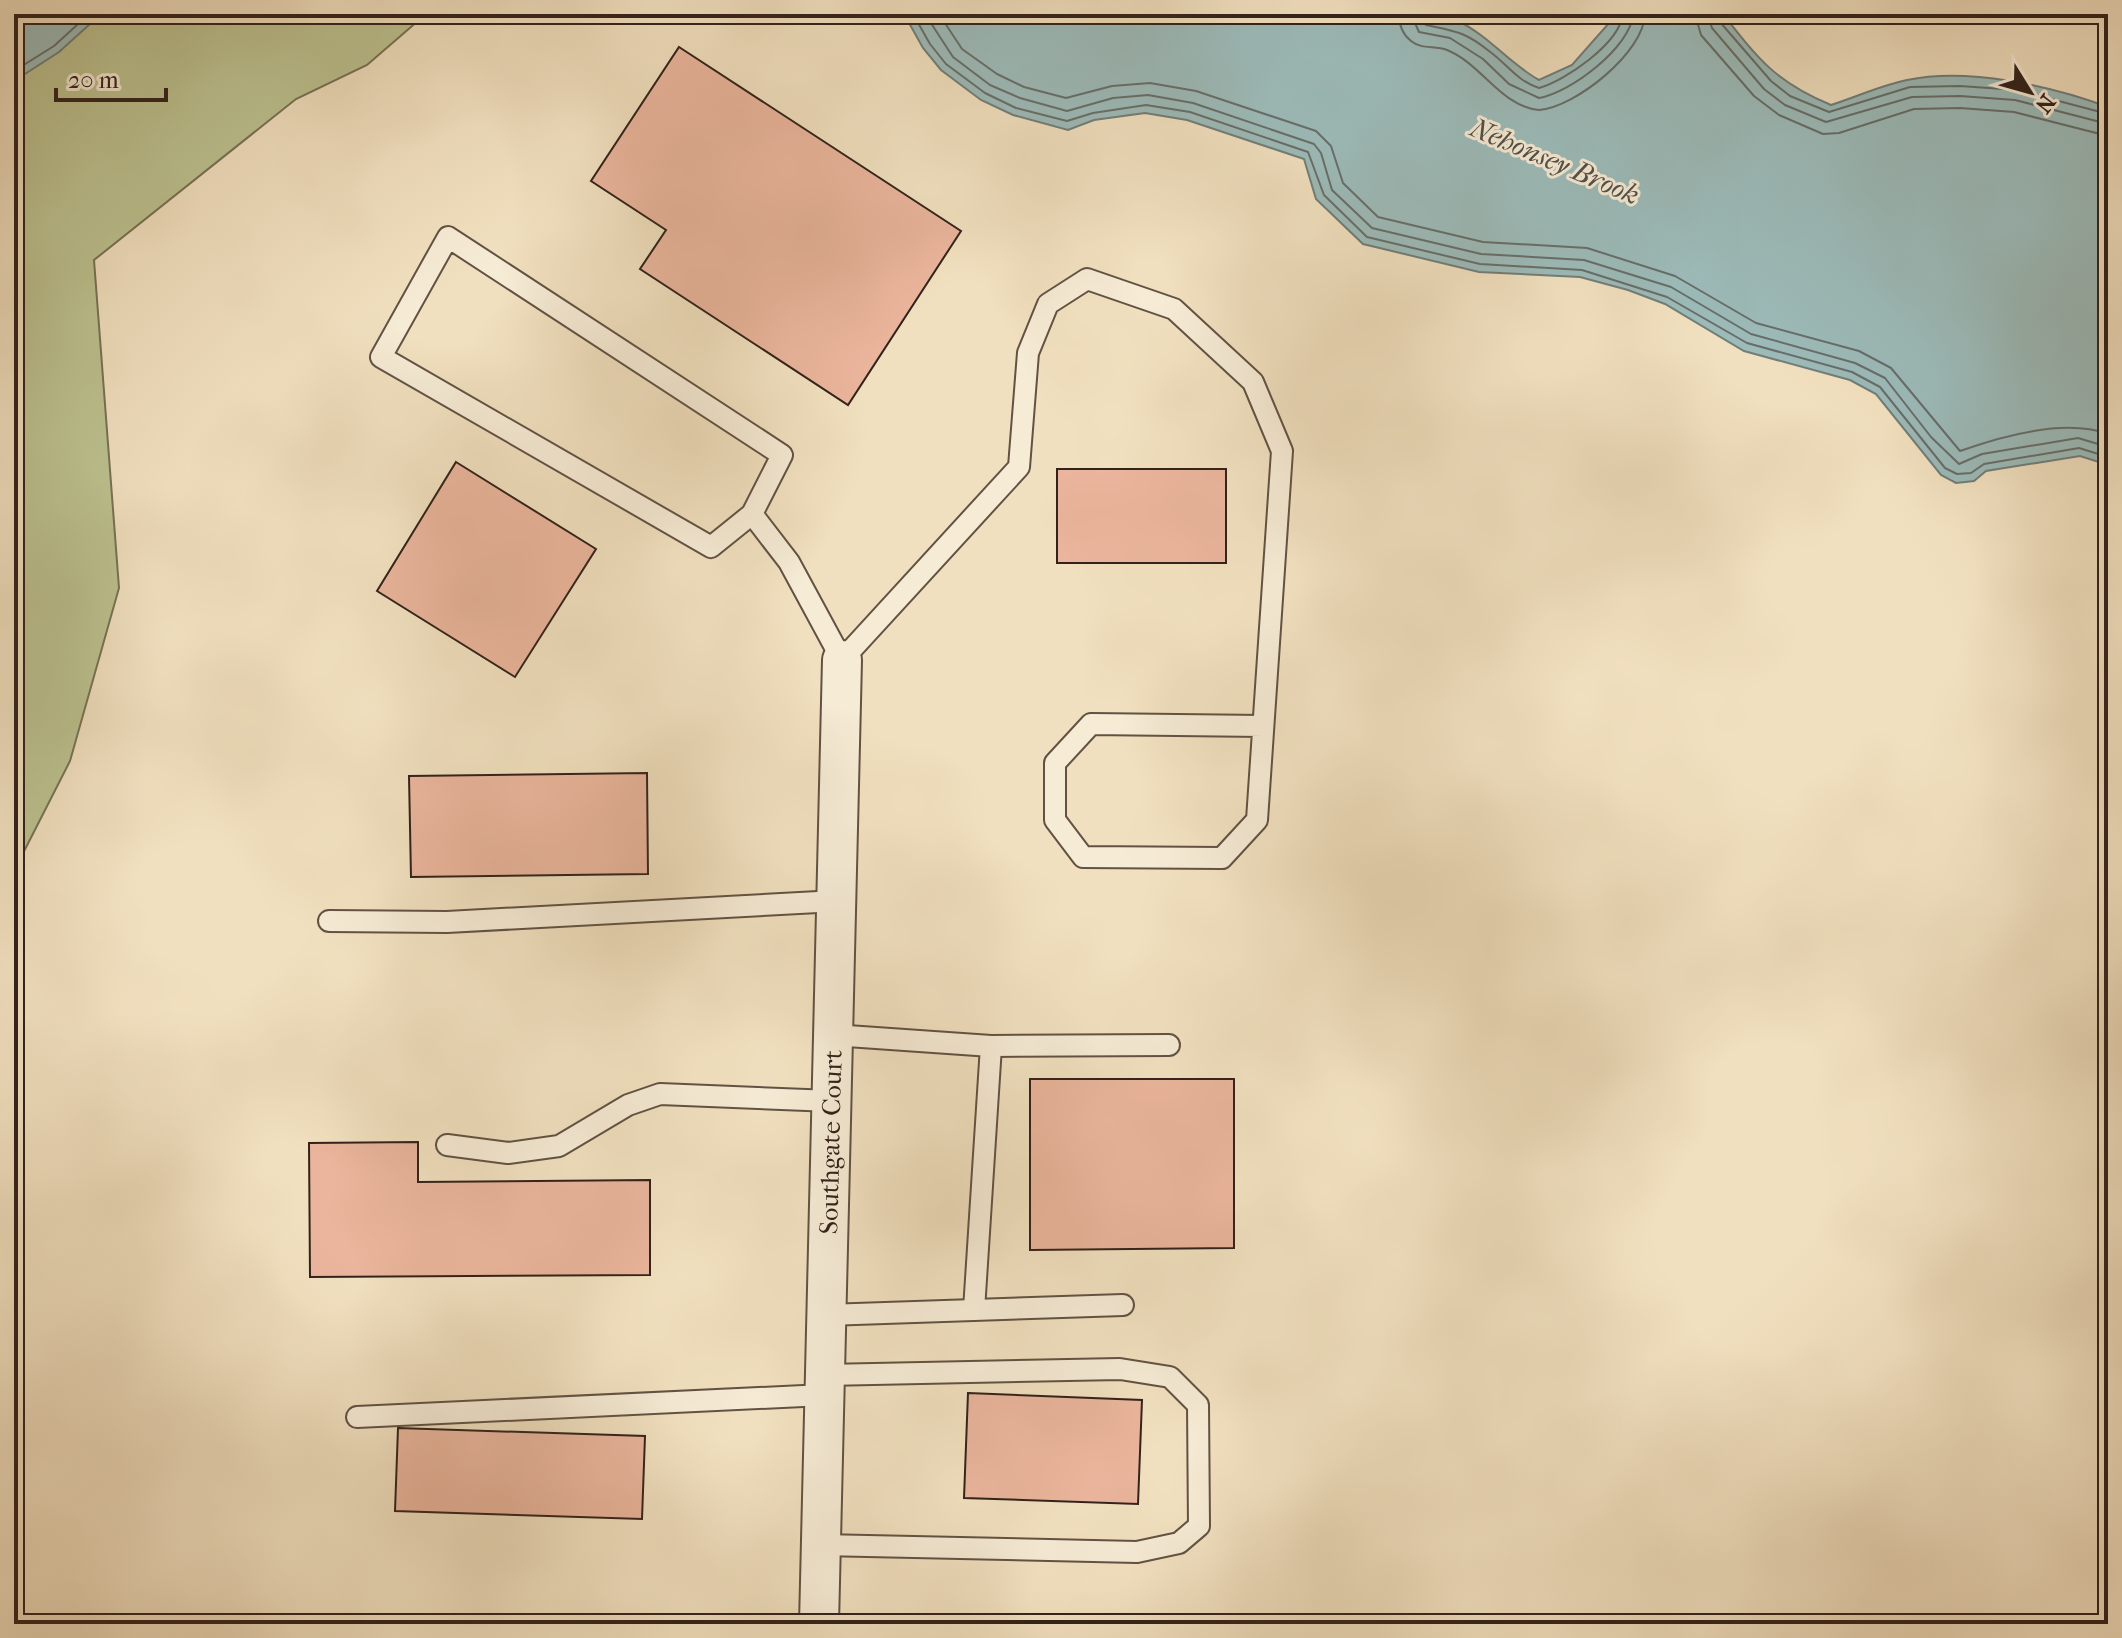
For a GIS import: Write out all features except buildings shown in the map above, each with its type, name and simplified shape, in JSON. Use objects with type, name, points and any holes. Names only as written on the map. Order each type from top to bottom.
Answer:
[{"type":"street","name":"Southgate Court","points":[[819,1624],[842,660]]},
{"type":"lane","points":[[448,237],[782,455],[752,514],[711,547],[381,357],[448,237]]},
{"type":"lane","points":[[752,514],[789,562],[842,660],[1019,467],[1028,353],[1048,304],[1087,279],[1174,309],[1253,382],[1282,451],[1257,820],[1222,858],[1083,857],[1055,820],[1055,763],[1091,724],[1263,726]]},
{"type":"lane","points":[[329,921],[475,921],[837,901]]},
{"type":"lane","points":[[833,1035],[991,1046],[1169,1045]]},
{"type":"lane","points":[[974,1310],[991,1046]]},
{"type":"lane","points":[[447,1145],[508,1153],[559,1146],[628,1105],[660,1094],[832,1101]]},
{"type":"lane","points":[[826,1315],[1123,1305]]},
{"type":"lane","points":[[357,1417],[825,1385],[1120,1369],[1170,1377],[1198,1405],[1199,1526],[1179,1543],[1137,1552],[821,1545]]},
{"type":"green space","points":[[14,14],[426,14],[367,65],[296,99],[94,260],[119,588],[70,761],[14,871]]},
{"type":"water","points":[[14,14],[101,14],[59,52],[14,81]]},
{"type":"water","name":"Nehonsey Brook","points":[[904,14],[1436,16],[1469,27],[1539,80],[1572,65],[1617,14],[1723,14],[1770,68],[1796,88],[1831,105],[1898,82],[1956,76],[2035,86],[2108,107],[2108,465],[2080,456],[1986,471],[1974,481],[1956,483],[1941,475],[1876,394],[1850,380],[1744,351],[1665,304],[1628,290],[1580,277],[1479,272],[1363,244],[1316,199],[1304,159],[1187,120],[1145,113],[1094,120],[1068,130],[1013,115],[981,100],[941,70],[923,48]]}]
